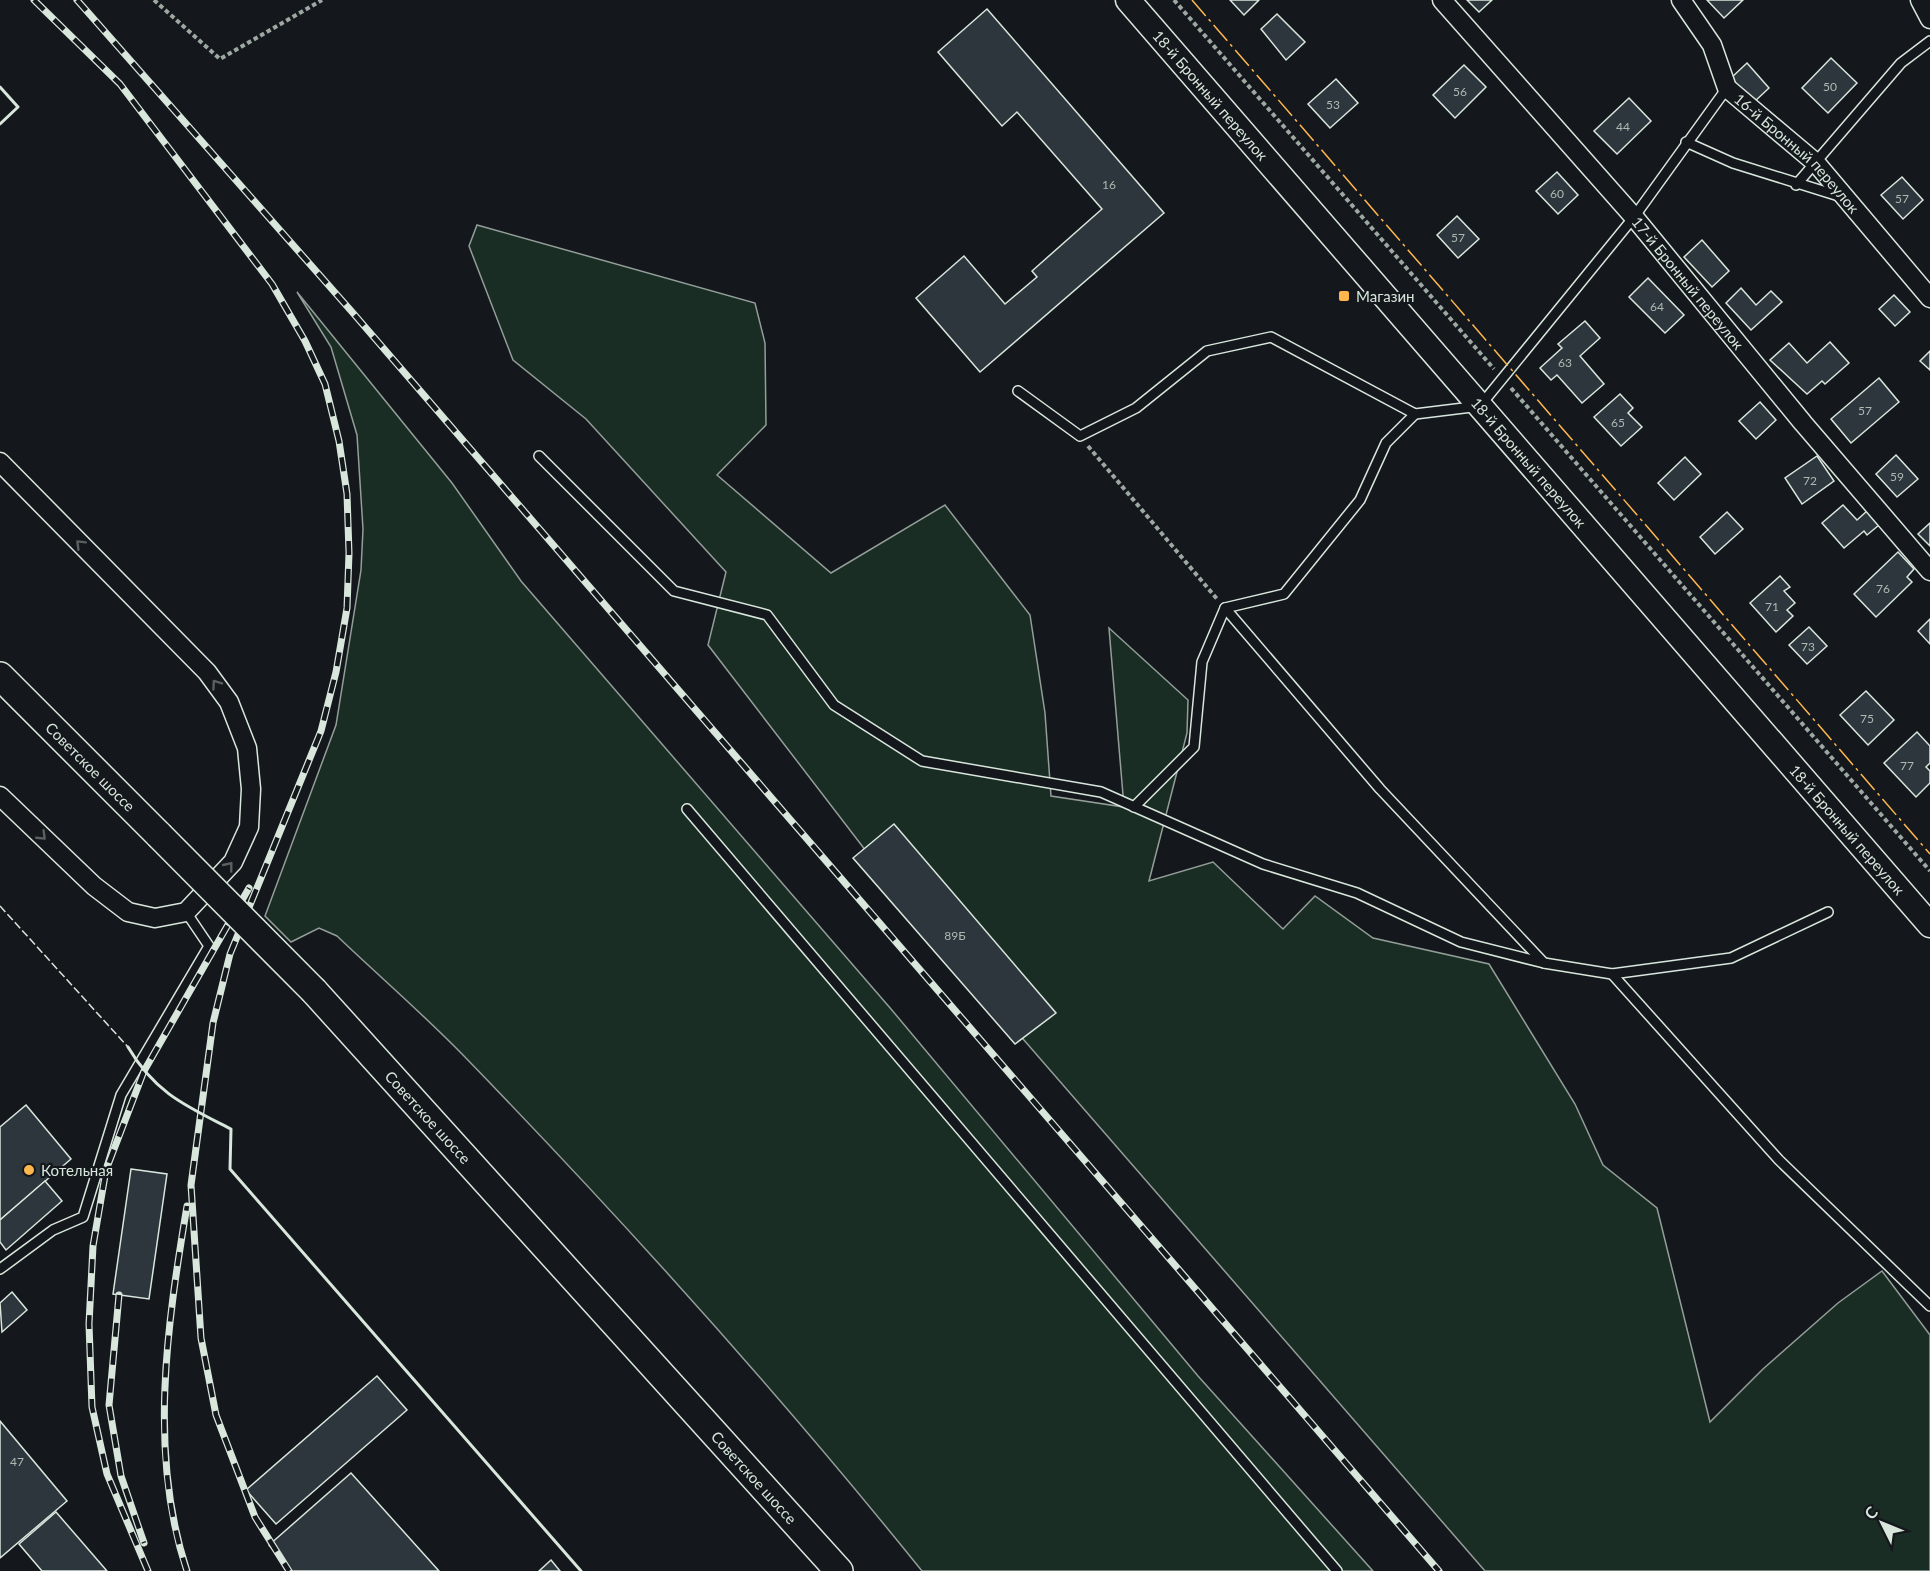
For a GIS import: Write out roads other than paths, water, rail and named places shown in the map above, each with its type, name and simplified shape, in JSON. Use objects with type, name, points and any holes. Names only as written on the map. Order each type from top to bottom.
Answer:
[{"type":"main road","name":"Советское шоссе","points":[[0,676],[314,991],[839,1571]]},
{"type":"street","name":"18-й Бронный переулок","points":[[1128,0],[1480,406],[1927,914]]},
{"type":"street","name":"17-й Бронный переулок","points":[[1442,0],[1634,217],[1803,423],[1930,571]]},
{"type":"street","name":"16-й Бронный переулок","points":[[1681,0],[1712,45],[1727,88],[1816,163],[1843,198],[1930,297]]},
{"type":"street","points":[[1920,0],[1930,19]]},
{"type":"street","points":[[0,462],[207,672],[229,702],[247,748],[251,789],[249,828],[233,862],[186,912],[155,918],[128,912],[94,886],[0,796]]},
{"type":"lane","points":[[1796,185],[1901,63],[1930,40]]},
{"type":"lane","points":[[1018,390],[1080,436],[1136,408],[1207,351],[1271,337],[1415,414],[1480,406],[1634,217],[1727,88]]},
{"type":"lane","points":[[1686,142],[1733,163],[1796,185],[1843,198]]},
{"type":"lane","points":[[1225,608],[1284,594],[1360,500],[1386,442],[1415,414]]},
{"type":"lane","points":[[539,456],[674,591],[767,615],[834,705],[922,761],[1101,792],[1263,864],[1357,893],[1461,942],[1544,963],[1612,974],[1731,958],[1828,912]]},
{"type":"lane","points":[[1134,807],[1194,747],[1202,662],[1225,608]]},
{"type":"lane","points":[[1225,608],[1380,789],[1544,963]]},
{"type":"lane","points":[[687,809],[1337,1571]]},
{"type":"lane","points":[[0,1269],[53,1230],[83,1217],[121,1095],[209,946],[186,912]]},
{"type":"lane","points":[[1612,974],[1779,1160],[1930,1306]]},
{"type":"railway","points":[[34,0],[120,84],[272,284],[305,341],[325,384],[339,441],[347,494],[349,553],[347,608],[336,672],[321,731],[230,954],[213,1023],[191,1185],[201,1338],[216,1415],[255,1517],[289,1571]]},
{"type":"railway","points":[[77,0],[353,313],[1439,1571]]},
{"type":"railway","points":[[148,1571],[107,1474],[92,1407],[89,1324],[93,1246],[106,1170],[144,1071],[249,888]]},
{"type":"railway","points":[[187,1206],[168,1343],[165,1435],[168,1481],[175,1527],[187,1571]]},
{"type":"railway","points":[[119,1295],[109,1405],[121,1476],[144,1543]]},
{"type":"place","name":"Магазин","points":[[1344,296]]},
{"type":"place","name":"Котельная","points":[[29,1170]]}]
